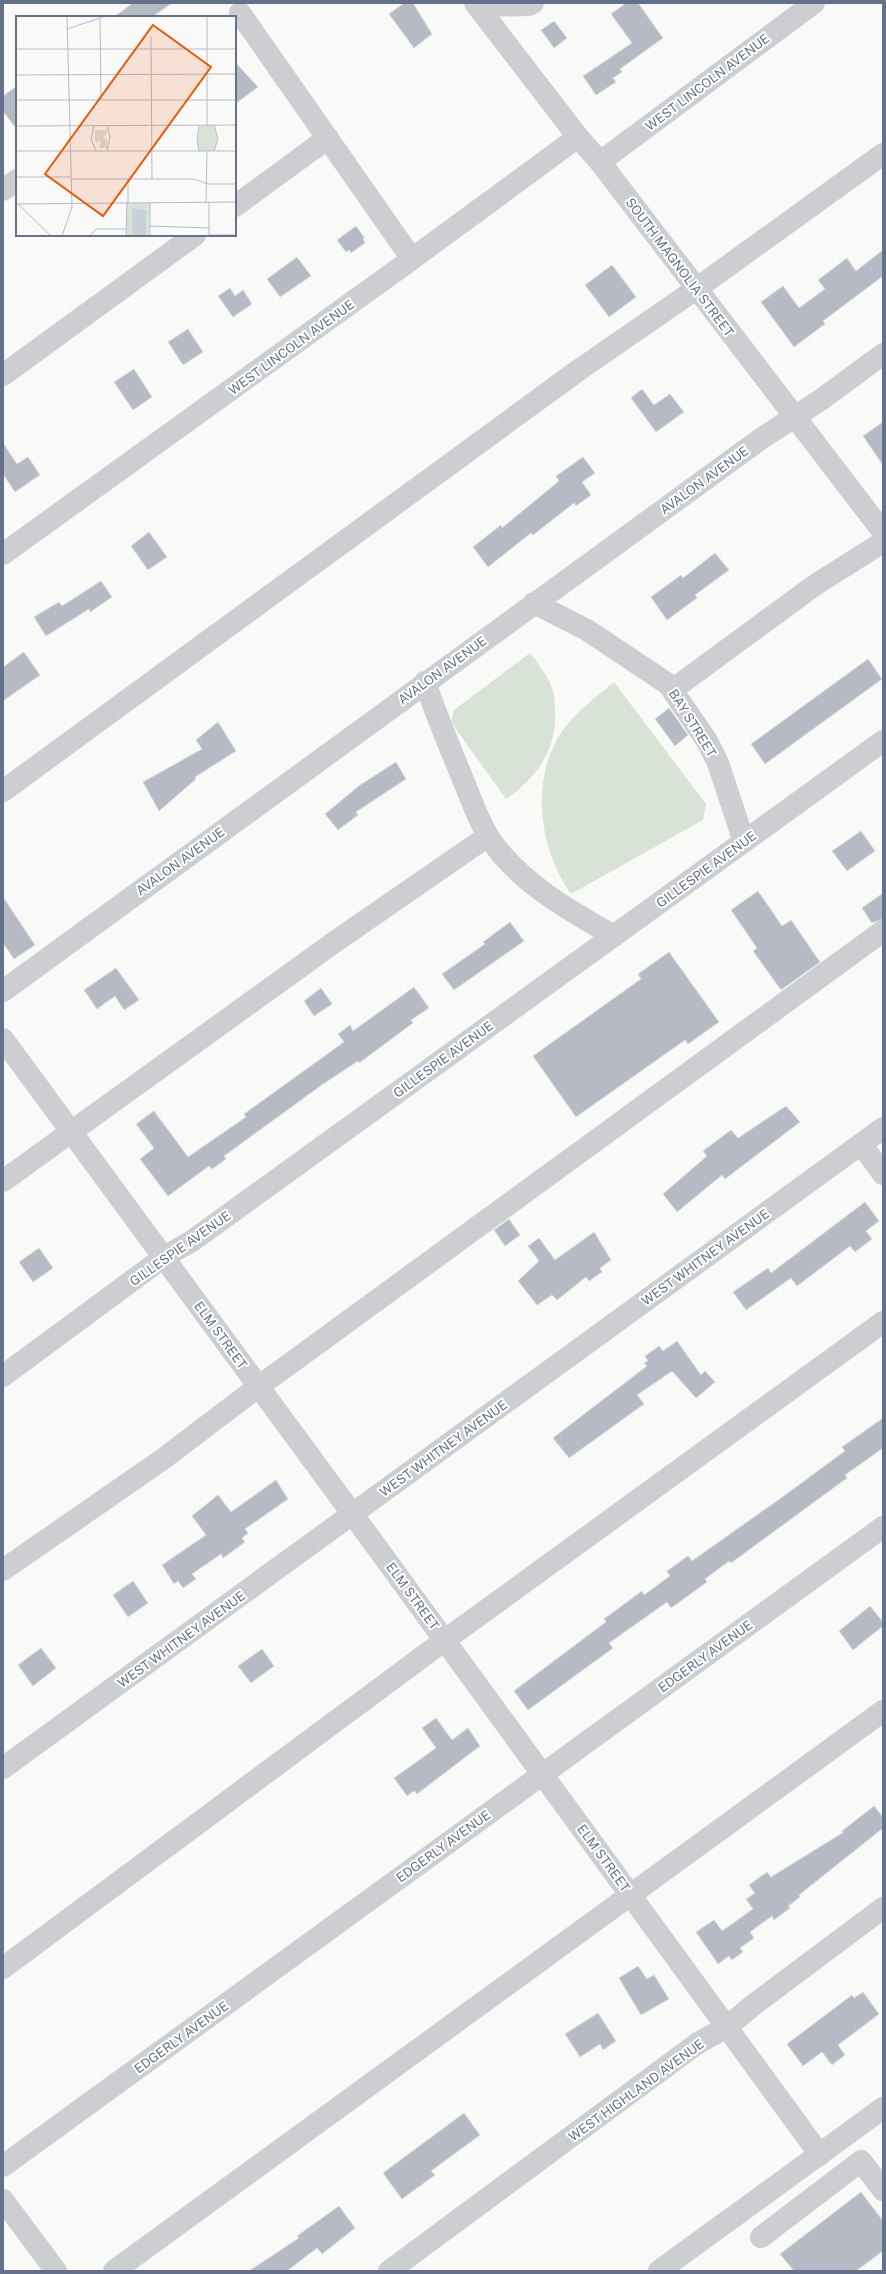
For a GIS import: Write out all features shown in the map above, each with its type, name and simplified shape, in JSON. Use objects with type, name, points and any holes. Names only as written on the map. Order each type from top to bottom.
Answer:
[{"type":"street","points":[[476,5],[529,5],[533,3]]},
{"type":"street","name":"WEST LINCOLN AVENUE","points":[[600,162],[814,3]]},
{"type":"street","name":"SOUTH MAGNOLIA STREET","points":[[476,5],[578,137],[600,162],[883,532]]},
{"type":"street","points":[[243,11],[412,260]]},
{"type":"street","name":"WEST LINCOLN AVENUE","points":[[5,547],[412,260],[578,137]]},
{"type":"street","points":[[236,205],[328,138]]},
{"type":"street","points":[[3,791],[576,372],[696,289],[883,154]]},
{"type":"street","points":[[3,190],[16,181]]},
{"type":"street","points":[[3,375],[194,236]]},
{"type":"street","name":"AVALON AVENUE","points":[[3,991],[534,603],[762,438],[795,417],[883,354]]},
{"type":"street","points":[[672,690],[815,585],[883,542]]},
{"type":"street","name":"BAY STREET","points":[[534,603],[586,630],[623,652],[668,684],[707,740],[718,763],[744,842]]},
{"type":"street","points":[[425,682],[436,714],[477,816],[488,836],[507,860],[535,886],[558,903],[614,936]]},
{"type":"street","name":"GILLESPIE AVENUE","points":[[3,1376],[164,1257],[192,1241],[883,741]]},
{"type":"street","points":[[3,1181],[336,941],[488,836]]},
{"type":"street","points":[[3,1570],[163,1459],[258,1387],[883,931]]},
{"type":"street","name":"ELM STREET","points":[[3,1039],[445,1640],[820,2155]]},
{"type":"street","name":"WEST WHITNEY AVENUE","points":[[3,1768],[883,1128]]},
{"type":"street","points":[[861,1144],[883,1174]]},
{"type":"street","points":[[3,1968],[445,1640],[883,1322]]},
{"type":"street","name":"EDGERLY AVENUE","points":[[3,2166],[883,1527]]},
{"type":"street","points":[[114,2271],[883,1711]]},
{"type":"street","name":"WEST HIGHLAND AVENUE","points":[[389,2271],[698,2043],[727,2027],[752,2006],[883,1908]]},
{"type":"street","points":[[659,2271],[883,2108]]},
{"type":"street","points":[[762,2237],[861,2161],[883,2190]]},
{"type":"street","points":[[3,2200],[56,2271]]},
{"type":"shaded area","points":[[530,653],[545,674],[552,688],[555,703],[555,725],[553,738],[549,750],[536,772],[517,791],[506,799],[451,722],[454,710]]},
{"type":"shaded area","points":[[614,682],[706,804],[703,820],[571,894],[560,876],[551,856],[545,835],[542,813],[542,791],[545,770],[552,749],[568,723]]},
{"type":"building","points":[[133,3],[172,3],[153,16],[115,16]]},
{"type":"building","points":[[404,3],[413,3],[432,34],[414,48],[389,14]]},
{"type":"building","points":[[626,3],[638,3],[663,38],[620,69],[622,72],[613,78],[616,82],[596,95],[583,76],[632,43],[611,14]]},
{"type":"building","points":[[554,21],[567,38],[554,48],[541,30]]},
{"type":"building","points":[[236,63],[258,87],[236,103]]},
{"type":"building","points":[[16,87],[16,129],[3,111],[3,96]]},
{"type":"building","points":[[356,226],[364,237],[363,239],[365,243],[351,253],[349,250],[346,252],[337,240]]},
{"type":"building","points":[[883,250],[883,276],[823,321],[825,324],[794,347],[761,302],[783,286],[799,308],[825,289],[818,280],[847,258],[856,271]]},
{"type":"building","points":[[297,257],[311,276],[280,297],[267,279]]},
{"type":"building","points":[[612,265],[636,297],[609,317],[585,285]]},
{"type":"building","points":[[230,288],[235,296],[243,290],[252,304],[233,317],[218,296]]},
{"type":"building","points":[[188,329],[203,352],[183,365],[168,342]]},
{"type":"building","points":[[134,369],[152,397],[133,410],[114,382]]},
{"type":"building","points":[[642,389],[654,405],[670,394],[684,412],[656,432],[631,398]]},
{"type":"building","points":[[883,422],[883,465],[863,436]]},
{"type":"building","points":[[3,443],[17,464],[28,457],[40,475],[15,492],[3,474]]},
{"type":"building","points":[[583,457],[595,473],[582,482],[591,495],[576,506],[574,503],[533,535],[531,533],[488,567],[473,547],[501,525],[502,528],[559,481],[556,476]]},
{"type":"building","points":[[149,532],[167,557],[148,570],[131,546]]},
{"type":"building","points":[[715,553],[729,570],[695,595],[697,598],[667,620],[651,597],[681,575],[683,578]]},
{"type":"building","points":[[101,581],[112,597],[90,612],[89,609],[46,636],[34,617],[59,602],[62,606]]},
{"type":"building","points":[[24,652],[40,675],[3,701],[3,667]]},
{"type":"building","points":[[868,659],[882,679],[765,764],[751,744]]},
{"type":"building","points":[[669,708],[688,735],[675,746],[655,719]]},
{"type":"building","points":[[218,722],[236,751],[195,777],[196,779],[159,811],[143,782],[202,749],[196,740]]},
{"type":"building","points":[[396,762],[406,779],[356,812],[358,815],[338,830],[325,814],[360,785]]},
{"type":"building","points":[[861,831],[875,851],[847,871],[832,851]]},
{"type":"building","points":[[758,891],[782,926],[791,920],[820,962],[781,990],[753,951],[757,948],[731,910]]},
{"type":"building","points":[[883,893],[883,919],[872,923],[862,908]]},
{"type":"building","points":[[3,897],[35,945],[14,959],[3,943]]},
{"type":"building","points":[[510,922],[524,941],[454,990],[442,974],[485,944],[483,942]]},
{"type":"building","points":[[669,952],[719,1022],[688,1044],[685,1040],[576,1117],[533,1056],[641,979],[638,974]]},
{"type":"building","points":[[116,968],[139,1000],[124,1010],[115,996],[97,1009],[84,990]]},
{"type":"building","points":[[414,987],[429,1008],[411,1020],[413,1023],[359,1063],[358,1061],[323,1084],[224,1156],[226,1159],[212,1169],[209,1166],[168,1196],[140,1159],[154,1148],[136,1124],[154,1111],[188,1157],[246,1117],[244,1114],[344,1042],[338,1034],[350,1025],[353,1031]]},
{"type":"building","points":[[321,988],[332,1004],[314,1016],[304,1001]]},
{"type":"building","points":[[786,1106],[800,1122],[725,1179],[722,1175],[677,1212],[663,1194],[707,1156],[703,1151],[731,1130],[738,1138]]},
{"type":"building","points":[[865,1202],[879,1221],[866,1231],[872,1239],[855,1252],[850,1246],[797,1286],[791,1278],[746,1310],[733,1292],[768,1268],[771,1273]]},
{"type":"building","points":[[509,1219],[520,1235],[505,1246],[494,1230]]},
{"type":"building","points":[[594,1232],[611,1260],[600,1268],[602,1272],[589,1281],[586,1277],[557,1300],[552,1295],[537,1305],[518,1281],[539,1261],[528,1246],[539,1238],[555,1260]]},
{"type":"building","points":[[39,1248],[53,1268],[33,1282],[19,1262]]},
{"type":"building","points":[[677,1341],[701,1375],[705,1371],[715,1382],[696,1398],[672,1371],[637,1395],[644,1404],[569,1458],[553,1438],[647,1366],[644,1363],[648,1361],[645,1356],[659,1346],[663,1351]]},
{"type":"building","points":[[883,1418],[883,1448],[845,1475],[847,1478],[731,1563],[729,1561],[705,1579],[707,1582],[671,1608],[667,1602],[609,1643],[613,1648],[528,1710],[514,1691],[606,1622],[604,1619],[642,1591],[644,1595],[670,1576],[667,1571],[688,1556],[692,1561],[788,1493],[845,1451],[842,1447]]},
{"type":"building","points":[[276,1480],[288,1499],[245,1529],[248,1533],[242,1538],[245,1542],[223,1558],[221,1554],[192,1574],[196,1579],[183,1588],[178,1581],[174,1584],[162,1565],[206,1535],[192,1516],[218,1495],[231,1512]]},
{"type":"building","points":[[133,1581],[148,1603],[128,1617],[113,1595]]},
{"type":"building","points":[[870,1606],[883,1622],[883,1626],[853,1650],[839,1631]]},
{"type":"building","points":[[41,1648],[56,1668],[33,1686],[18,1665]]},
{"type":"building","points":[[262,1649],[274,1666],[251,1683],[238,1666]]},
{"type":"building","points":[[436,1718],[452,1740],[468,1728],[480,1746],[417,1794],[414,1791],[407,1796],[394,1778],[436,1748],[422,1728]]},
{"type":"building","points":[[874,1806],[883,1817],[883,1828],[799,1895],[800,1897],[788,1906],[790,1908],[774,1920],[772,1916],[750,1932],[754,1938],[740,1948],[743,1952],[732,1960],[729,1956],[718,1964],[696,1932],[714,1920],[722,1931],[753,1909],[746,1899],[755,1893],[749,1885],[767,1872],[771,1877],[844,1832],[842,1831]]},
{"type":"building","points":[[638,1966],[647,1979],[654,1975],[669,1999],[641,2015],[619,1978]]},
{"type":"building","points":[[863,1992],[879,2014],[838,2045],[845,2055],[832,2065],[822,2052],[803,2066],[787,2044],[852,1995],[854,1998]]},
{"type":"building","points":[[598,2013],[616,2041],[603,2050],[600,2044],[580,2057],[565,2034]]},
{"type":"building","points":[[464,2113],[480,2135],[431,2171],[435,2175],[402,2199],[383,2173]]},
{"type":"building","points":[[861,2192],[883,2221],[883,2251],[856,2271],[794,2271],[780,2254]]},
{"type":"building","points":[[339,2206],[355,2228],[322,2254],[317,2248],[287,2271],[249,2271],[299,2238],[297,2236]]}]
